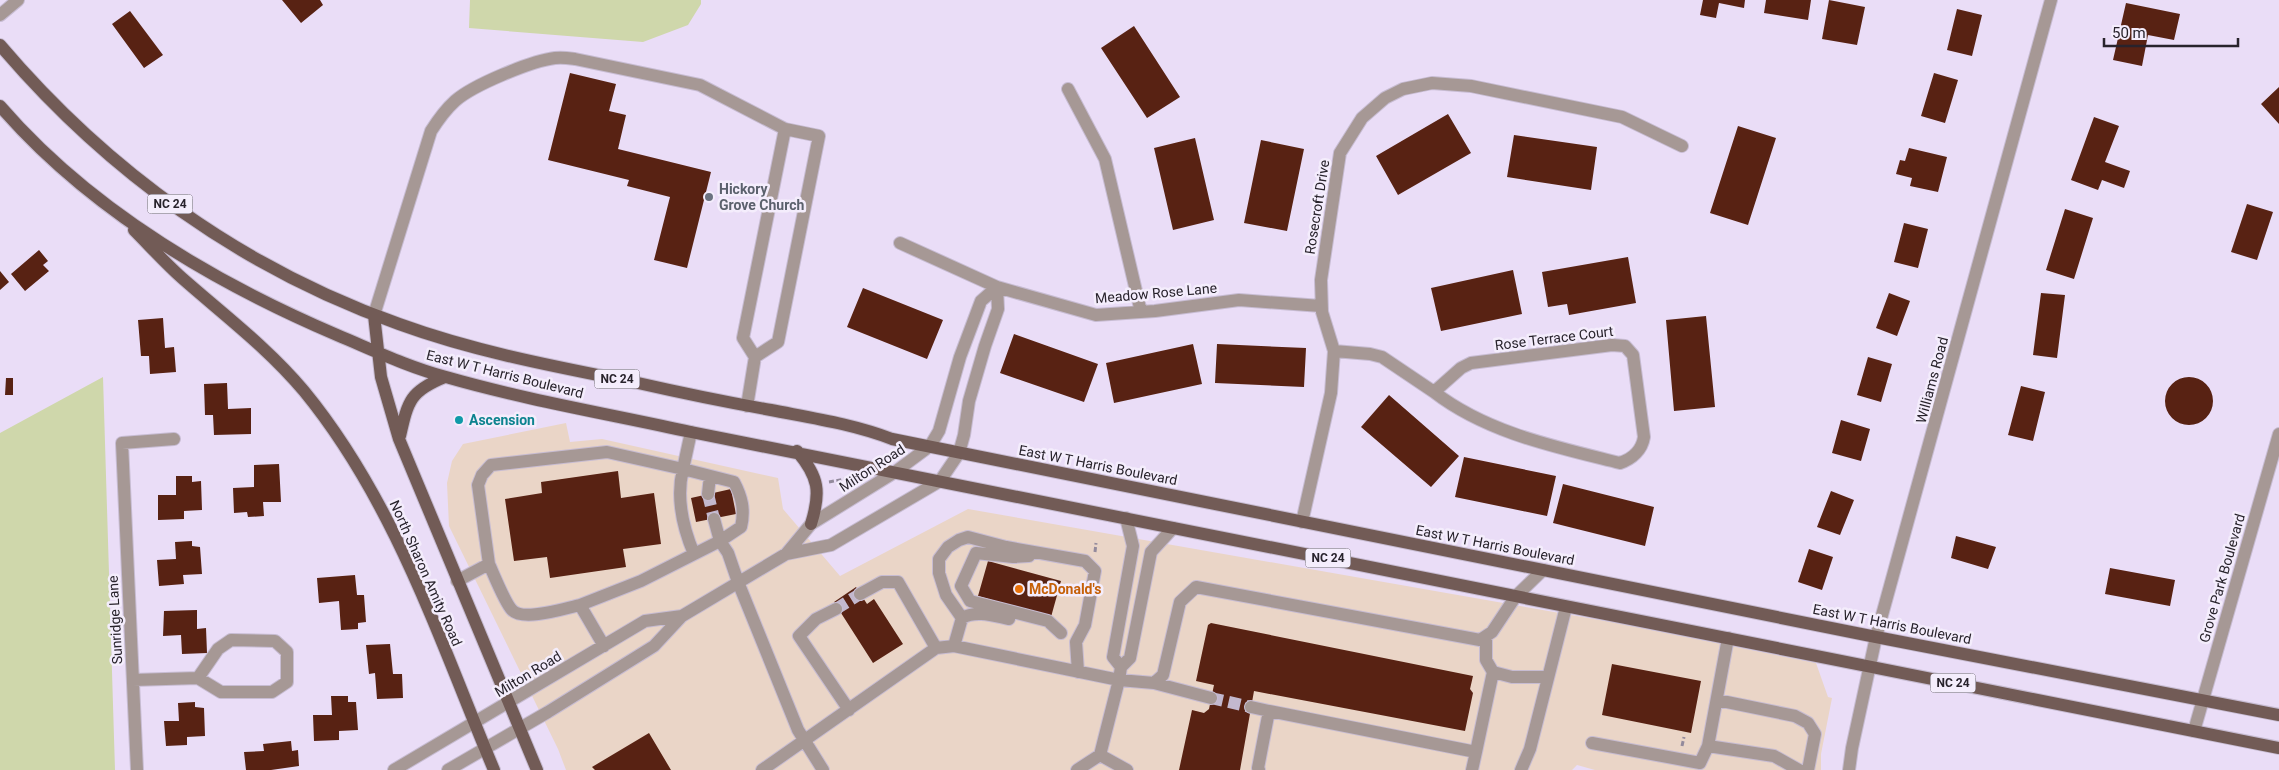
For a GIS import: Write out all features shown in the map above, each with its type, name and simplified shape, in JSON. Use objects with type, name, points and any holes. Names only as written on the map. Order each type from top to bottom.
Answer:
[{"type":"main road","name":"East W T Harris Boulevard","points":[[0,45],[50,102],[87,137],[142,183],[188,217],[233,246],[307,285],[374,315],[484,350],[747,406],[864,428],[892,439],[1876,637],[2279,715]]},
{"type":"main road","name":"East W T Harris Boulevard","points":[[0,106],[23,133],[56,164],[116,213],[241,291],[286,314],[379,354],[445,377],[510,394],[691,432],[2279,748]]},
{"type":"main road","name":"North Sharon Amity Road","points":[[116,213],[181,277],[277,360],[339,436],[367,480],[400,545],[494,770]]},
{"type":"main road","name":"North Sharon Amity Road","points":[[374,315],[382,377],[399,439],[537,770]]},
{"type":"main road","points":[[399,439],[410,402],[417,392],[426,384],[445,377]]},
{"type":"main road","points":[[797,452],[810,468],[816,484],[818,497],[811,524]]},
{"type":"street","points":[[0,15],[18,0]]},
{"type":"street","name":"Williams Road","points":[[1849,770],[1868,667],[2051,0]]},
{"type":"street","points":[[374,315],[431,131],[442,114],[456,100],[474,88],[541,60],[575,58],[700,85],[785,129],[819,136],[778,342],[755,357]]},
{"type":"street","name":"Rosecroft Drive","points":[[1302,522],[1330,393],[1334,351],[1321,306],[1321,280],[1340,153],[1362,118],[1385,98],[1403,89],[1432,83],[1471,86],[1622,117],[1682,146]]},
{"type":"street","points":[[1068,89],[1106,159],[1141,312]]},
{"type":"street","points":[[747,406],[755,357],[743,338],[785,129]]},
{"type":"street","name":"Meadow Rose Lane","points":[[900,243],[997,287],[1096,315],[1141,312],[1238,300],[1321,306]]},
{"type":"street","points":[[930,446],[939,431],[960,357],[981,301],[997,287]]},
{"type":"street","points":[[940,481],[959,452],[964,435],[969,401],[998,309],[997,287]]},
{"type":"street","name":"Rose Terrace Court","points":[[1334,351],[1382,357],[1456,408],[1474,417],[1542,443],[1620,463],[1634,455],[1643,444],[1644,437],[1633,355],[1625,346],[1612,344],[1471,364],[1461,368],[1434,392]]},
{"type":"street","points":[[691,432],[678,486],[685,534],[694,554]]},
{"type":"street","name":"Grove Park Boulevard","points":[[2194,731],[2279,434]]},
{"type":"street","name":"Sunridge Lane","points":[[137,770],[122,444],[174,439]]},
{"type":"street","name":"Milton Road","points":[[786,554],[811,524],[895,472],[930,446]]},
{"type":"street","points":[[607,452],[682,469],[734,482],[741,495],[744,516],[741,527],[694,554],[641,580],[580,605],[537,614],[522,615],[512,610],[489,564],[478,485],[482,475],[491,465],[607,452]]},
{"type":"street","points":[[708,494],[710,476]]},
{"type":"street","name":"Milton Road","points":[[448,770],[654,646],[682,616],[738,582],[786,554],[832,545],[940,481]]},
{"type":"street","points":[[1121,667],[1113,657],[1133,546],[1126,518]]},
{"type":"street","points":[[714,519],[720,540],[728,553],[738,582],[804,741],[823,770]]},
{"type":"street","points":[[1077,770],[1100,755],[1121,667],[1130,658],[1151,552],[1173,528]]},
{"type":"street","points":[[962,618],[946,595],[939,573],[939,559],[948,547],[959,540],[968,537],[1006,547],[1085,561],[1095,571],[1085,625],[1076,642],[1078,672]]},
{"type":"street","points":[[1046,555],[1013,557],[976,553],[961,586],[970,601],[1048,621],[1061,633],[1076,642]]},
{"type":"street","points":[[457,581],[489,564]]},
{"type":"street","points":[[1154,683],[1163,675],[1180,602],[1196,587],[1480,640],[1492,632],[1516,596],[1544,570]]},
{"type":"street","points":[[860,594],[882,582],[898,582],[936,648]]},
{"type":"street","points":[[580,605],[604,646]]},
{"type":"street","points":[[1521,770],[1530,749],[1566,607]]},
{"type":"street","points":[[836,609],[816,619],[799,636],[849,710]]},
{"type":"street","points":[[954,646],[962,618],[969,614],[982,614],[1014,620],[1061,633]]},
{"type":"street","name":"Milton Road","points":[[394,770],[645,622],[682,616]]},
{"type":"street","points":[[1472,770],[1493,672],[1486,660],[1486,636]]},
{"type":"street","points":[[1592,743],[1700,763],[1708,746],[1728,638]]},
{"type":"street","points":[[133,680],[198,678],[221,692],[272,692],[287,682],[288,652],[275,641],[231,640],[218,649],[198,678]]},
{"type":"street","points":[[762,770],[936,648],[954,646],[1119,680],[1154,683],[1211,698]]},
{"type":"street","points":[[1493,672],[1512,677],[1548,677]]},
{"type":"street","points":[[1717,700],[1795,716],[1808,723],[1815,734],[1808,770]]},
{"type":"street","points":[[1251,707],[1476,752]]},
{"type":"street","points":[[1259,770],[1269,711]]},
{"type":"street","points":[[1708,746],[1774,756],[1799,770]]},
{"type":"street","points":[[1100,755],[1127,770]]},
{"type":"shaded area","points":[[566,423],[570,442],[602,439],[778,478],[783,509],[840,576],[968,509],[1611,622],[1816,663],[1828,697],[1832,698],[1821,754],[1821,770],[1595,770],[1577,765],[1572,770],[566,770],[558,749],[449,526],[447,483],[452,461],[463,444]]},
{"type":"green space","points":[[470,0],[701,0],[701,4],[688,25],[643,42],[469,28]]},
{"type":"green space","points":[[103,377],[115,770],[0,770],[0,433]]},
{"type":"building","points":[[282,0],[320,0],[323,5],[301,23]]},
{"type":"building","points":[[1703,0],[1745,0],[1744,8],[1719,3],[1716,18],[1700,15]]},
{"type":"building","points":[[1766,0],[1811,0],[1808,20],[1764,13]]},
{"type":"building","points":[[1829,0],[1865,7],[1857,45],[1822,39]]},
{"type":"building","points":[[2126,3],[2180,14],[2174,40],[2148,35],[2142,66],[2113,60]]},
{"type":"building","points":[[1957,9],[1982,15],[1972,56],[1947,50]]},
{"type":"building","points":[[130,11],[163,55],[144,68],[112,24]]},
{"type":"building","points":[[1134,26],[1180,97],[1147,118],[1101,48]]},
{"type":"building","points":[[570,73],[616,84],[609,111],[626,115],[618,149],[711,172],[687,268],[654,260],[670,197],[627,186],[629,180],[548,160]]},
{"type":"building","points":[[1934,73],[1958,80],[1945,123],[1921,116]]},
{"type":"building","points":[[2279,87],[2279,124],[2261,104]]},
{"type":"building","points":[[1448,114],[1471,153],[1398,195],[1376,156]]},
{"type":"building","points":[[2094,117],[2119,126],[2105,162],[2130,171],[2124,188],[2102,180],[2098,190],[2071,180]]},
{"type":"building","points":[[1738,126],[1776,138],[1748,225],[1710,213]]},
{"type":"building","points":[[1514,135],[1597,147],[1591,190],[1507,177]]},
{"type":"building","points":[[1195,138],[1214,220],[1173,230],[1154,148]]},
{"type":"building","points":[[1261,140],[1304,149],[1287,231],[1244,223]]},
{"type":"building","points":[[1909,148],[1947,157],[1938,192],[1910,186],[1912,178],[1896,174],[1900,160],[1905,161]]},
{"type":"building","points":[[2247,204],[2273,212],[2257,260],[2231,252]]},
{"type":"building","points":[[2065,209],[2093,218],[2074,279],[2046,270]]},
{"type":"building","points":[[1904,223],[1928,229],[1918,268],[1894,262]]},
{"type":"building","points":[[39,250],[48,261],[43,265],[49,271],[25,291],[11,274]]},
{"type":"building","points":[[1628,257],[1636,303],[1569,315],[1567,304],[1548,307],[1542,272]]},
{"type":"building","points":[[1513,270],[1522,314],[1441,331],[1431,288]]},
{"type":"building","points":[[0,271],[9,282],[0,290]]},
{"type":"building","points":[[863,288],[943,320],[927,359],[847,327]]},
{"type":"building","points":[[1889,293],[1910,301],[1897,336],[1876,328]]},
{"type":"building","points":[[2041,293],[2065,295],[2057,358],[2033,355]]},
{"type":"building","points":[[1706,316],[1715,407],[1674,411],[1666,320]]},
{"type":"building","points":[[163,318],[165,348],[174,347],[176,372],[150,374],[149,356],[141,356],[138,320]]},
{"type":"building","points":[[1014,334],[1098,364],[1084,402],[1000,373]]},
{"type":"building","points":[[1193,344],[1202,384],[1114,403],[1106,363]]},
{"type":"building","points":[[1217,344],[1306,348],[1304,387],[1215,383]]},
{"type":"building","points":[[1868,357],[1892,364],[1881,402],[1857,395]]},
{"type":"building","points":[[2189,377],[2198,379],[2206,384],[2211,392],[2213,401],[2211,410],[2206,418],[2198,423],[2189,425],[2180,423],[2172,418],[2167,410],[2165,401],[2167,392],[2172,384],[2180,379]]},
{"type":"building","points":[[6,378],[13,378],[13,395],[5,395]]},
{"type":"building","points":[[227,383],[228,409],[251,408],[251,434],[214,435],[213,415],[205,415],[204,384]]},
{"type":"building","points":[[2021,386],[2045,392],[2033,441],[2008,435]]},
{"type":"building","points":[[1389,395],[1459,456],[1431,487],[1361,427]]},
{"type":"building","points":[[1841,420],[1870,429],[1861,461],[1832,453]]},
{"type":"building","points":[[1464,457],[1556,476],[1547,516],[1455,497]]},
{"type":"building","points":[[279,464],[281,502],[263,502],[264,516],[248,517],[247,512],[234,513],[233,488],[254,487],[254,465]]},
{"type":"building","points":[[618,471],[621,498],[654,493],[661,544],[623,549],[626,567],[550,578],[547,557],[514,561],[505,499],[542,493],[541,482]]},
{"type":"building","points":[[176,476],[192,476],[192,482],[201,481],[202,510],[184,511],[184,519],[158,520],[158,495],[176,495]]},
{"type":"building","points":[[1563,484],[1654,507],[1645,546],[1553,523]]},
{"type":"building","points":[[731,489],[736,514],[696,522],[691,498]]},
{"type":"building","points":[[1831,491],[1854,500],[1840,535],[1817,527]]},
{"type":"building","points":[[1956,536],[1996,547],[1988,569],[1951,558]]},
{"type":"building","points":[[192,541],[192,546],[200,547],[202,574],[183,575],[184,584],[159,586],[157,560],[176,559],[175,542]]},
{"type":"building","points":[[1809,549],[1833,557],[1822,590],[1798,582]]},
{"type":"building","name":"McDonald's","points":[[988,561],[1061,581],[1051,617],[978,596]]},
{"type":"building","points":[[2110,568],[2175,580],[2170,606],[2105,594]]},
{"type":"building","points":[[355,575],[357,595],[364,595],[366,622],[358,623],[358,629],[341,630],[339,601],[319,603],[317,578]]},
{"type":"building","points":[[856,587],[867,604],[874,599],[903,644],[873,663],[834,602]]},
{"type":"building","points":[[197,610],[197,629],[206,628],[207,653],[182,654],[181,635],[163,636],[164,611]]},
{"type":"building","points":[[1211,623],[1473,676],[1470,689],[1473,693],[1465,731],[1254,691],[1240,770],[1179,770],[1192,710],[1204,713],[1209,709],[1214,685],[1196,681],[1208,625]]},
{"type":"building","points":[[390,644],[393,674],[402,674],[403,698],[377,699],[375,673],[369,674],[366,645]]},
{"type":"building","points":[[1612,664],[1701,681],[1691,733],[1602,715]]},
{"type":"building","points":[[331,696],[348,696],[348,702],[356,702],[358,730],[339,731],[339,740],[314,741],[313,715],[332,715]]},
{"type":"building","points":[[195,702],[195,707],[204,708],[205,736],[187,737],[187,745],[166,746],[164,721],[179,721],[178,703]]},
{"type":"building","points":[[649,733],[671,770],[595,770],[592,767]]},
{"type":"building","points":[[291,741],[292,751],[298,750],[299,766],[271,770],[246,770],[244,752],[264,751],[263,744]]},
{"type":"tunnel","points":[[708,494],[714,519]]},
{"type":"tunnel","points":[[836,609],[860,594]]},
{"type":"tunnel","points":[[1211,698],[1251,707]]},
{"type":"place","name":"Hickory Grove Church","points":[[709,197]]},
{"type":"place","name":"Ascension","points":[[459,420]]},
{"type":"place","name":"McDonald's","points":[[1019,589]]}]
